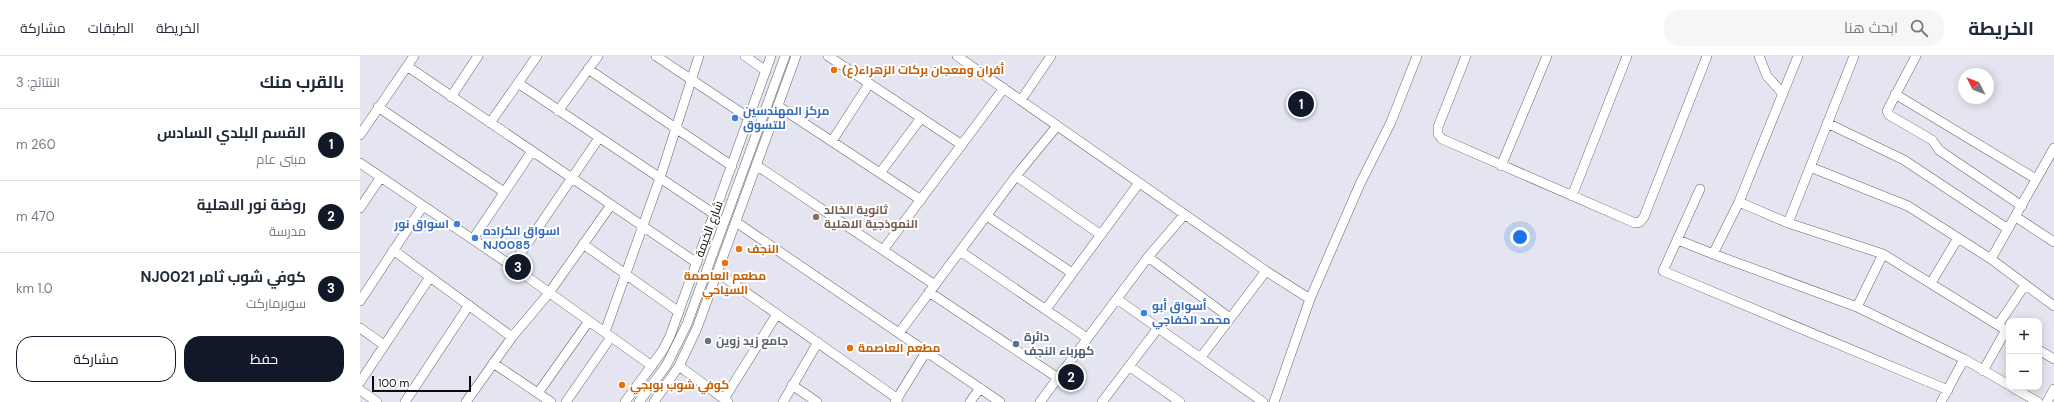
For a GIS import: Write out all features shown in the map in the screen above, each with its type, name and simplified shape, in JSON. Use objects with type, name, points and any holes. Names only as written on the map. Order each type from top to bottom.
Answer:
[{"type":"street","points":[[360,135],[414,56]]},
{"type":"street","points":[[451,97],[478,56]]},
{"type":"street","points":[[490,123],[537,56]]},
{"type":"street","points":[[558,111],[598,56]]},
{"type":"street","points":[[656,56],[749,118]]},
{"type":"street","points":[[566,402],[608,335],[699,56]]},
{"type":"street","points":[[745,56],[766,71]]},
{"type":"street","points":[[625,402],[652,366],[670,336],[771,56]]},
{"type":"street","name":"شارع الخيمة","points":[[639,402],[666,366],[687,324],[785,56]]},
{"type":"street","name":"شارع الخيمة","points":[[654,402],[679,366],[697,328],[796,56]]},
{"type":"street","points":[[828,56],[962,145]]},
{"type":"street","points":[[958,56],[1266,271],[1310,299]]},
{"type":"street","points":[[1021,100],[1051,56]]},
{"type":"street","points":[[1274,402],[1310,299],[1360,184],[1391,122],[1417,56]]},
{"type":"street","points":[[1466,56],[1438,127],[1438,134],[1442,139],[1501,166],[1635,223],[1640,222],[1707,56]]},
{"type":"street","points":[[1501,166],[1547,56]]},
{"type":"street","points":[[1572,196],[1627,56]]},
{"type":"street","points":[[1759,56],[1767,76],[1783,94]]},
{"type":"street","points":[[1713,254],[1738,202],[1798,56]]},
{"type":"street","points":[[1788,223],[1854,56]]},
{"type":"street","points":[[1916,56],[1887,111],[1892,118],[1932,140],[1939,150],[2022,206]]},
{"type":"street","points":[[407,66],[697,263]]},
{"type":"street","points":[[780,71],[784,68],[787,71],[783,93]]},
{"type":"street","points":[[588,70],[732,166]]},
{"type":"street","points":[[518,83],[714,214]]},
{"type":"street","points":[[832,141],[870,84]]},
{"type":"street","points":[[883,250],[1004,88]]},
{"type":"street","points":[[1895,94],[2036,178]]},
{"type":"street","points":[[778,106],[921,200]]},
{"type":"street","points":[[378,107],[504,192]]},
{"type":"street","points":[[880,172],[921,118]]},
{"type":"street","points":[[1827,123],[1904,160],[2008,229]]},
{"type":"street","points":[[899,333],[1016,176],[1057,126]]},
{"type":"street","points":[[512,266],[599,138]]},
{"type":"street","points":[[1991,259],[2054,148]]},
{"type":"street","points":[[473,239],[532,151]]},
{"type":"street","points":[[360,163],[512,266],[652,366]]},
{"type":"street","points":[[756,165],[883,250],[932,289],[1058,378]]},
{"type":"street","points":[[1810,167],[1908,206],[1991,259],[2054,306]]},
{"type":"street","points":[[1016,176],[1101,235]]},
{"type":"street","points":[[360,208],[381,177]]},
{"type":"street","points":[[1046,308],[1140,183]]},
{"type":"street","points":[[1700,190],[1663,271],[1948,390]]},
{"type":"street","points":[[1738,202],[1788,223],[1883,254],[1931,282],[2004,329]]},
{"type":"street","points":[[470,400],[493,363],[512,337],[549,293],[611,205]]},
{"type":"street","points":[[360,301],[423,206]]},
{"type":"street","points":[[1040,402],[1148,256],[1184,214]]},
{"type":"street","points":[[987,216],[1072,273]]},
{"type":"street","points":[[2016,217],[2054,242]]},
{"type":"street","points":[[736,222],[1000,402]]},
{"type":"street","points":[[1931,282],[1958,238]]},
{"type":"street","points":[[1678,240],[1857,307],[1964,359],[2006,383]]},
{"type":"street","points":[[584,244],[679,312]]},
{"type":"street","points":[[393,250],[512,337]]},
{"type":"street","points":[[960,251],[1046,308],[1087,338]]},
{"type":"street","points":[[1857,307],[1883,254]]},
{"type":"street","points":[[1148,256],[1230,318]]},
{"type":"street","points":[[1201,357],[1266,271]]},
{"type":"street","points":[[717,272],[818,342],[896,400],[926,352]]},
{"type":"street","points":[[360,382],[430,277]]},
{"type":"street","points":[[1983,371],[2025,285]]},
{"type":"street","points":[[1117,298],[1263,402]]},
{"type":"street","points":[[406,402],[468,305]]},
{"type":"street","points":[[679,366],[726,400],[777,314]]},
{"type":"street","points":[[538,393],[589,321]]},
{"type":"street","points":[[360,328],[384,345]]},
{"type":"street","points":[[1102,402],[1158,328]]},
{"type":"street","points":[[783,402],[818,342]]},
{"type":"street","points":[[2042,352],[2054,359]]},
{"type":"street","points":[[1941,402],[1964,359]]},
{"type":"street","points":[[493,363],[550,402]]},
{"type":"street","points":[[1129,366],[1180,402]]},
{"type":"street","points":[[792,385],[817,402]]},
{"type":"street","points":[[970,402],[980,388]]},
{"type":"street","points":[[2047,402],[2054,388]]},
{"type":"street","points":[[360,390],[377,402]]},
{"type":"street","points":[[2017,390],[2038,402]]},
{"type":"place","name":"أفران ومعجان بركات الزهراء(ع)","points":[[834,70]]},
{"type":"place","name":"القسم البلدي السادس","points":[[1301,104]]},
{"type":"place","name":"مركز المهندسين للتسوق","points":[[735,118]]},
{"type":"place","name":"ثانوية الخالد النموذجية الاهلية","points":[[816,217]]},
{"type":"place","name":"اسواق نور","points":[[457,224]]},
{"type":"place","name":"اسواق الكراده NJ0085","points":[[475,238]]},
{"type":"place","name":"النجف","points":[[739,249]]},
{"type":"place","name":"مطعم العاصمة السياحي","points":[[725,263]]},
{"type":"place","name":"كوفي شوب ثامر NJ0021","points":[[518,267]]},
{"type":"place","name":"أسواق أبو محمد الخفاجي","points":[[1144,313]]},
{"type":"place","name":"جامع زيد زوين","points":[[708,341]]},
{"type":"place","name":"دائرة كهرباء النجف","points":[[1016,344]]},
{"type":"place","name":"مطعم العاصمة","points":[[850,348]]},
{"type":"place","name":"روضة نور الاهلية","points":[[1071,377]]},
{"type":"place","name":"كوفي شوب بوبجي","points":[[622,385]]}]
